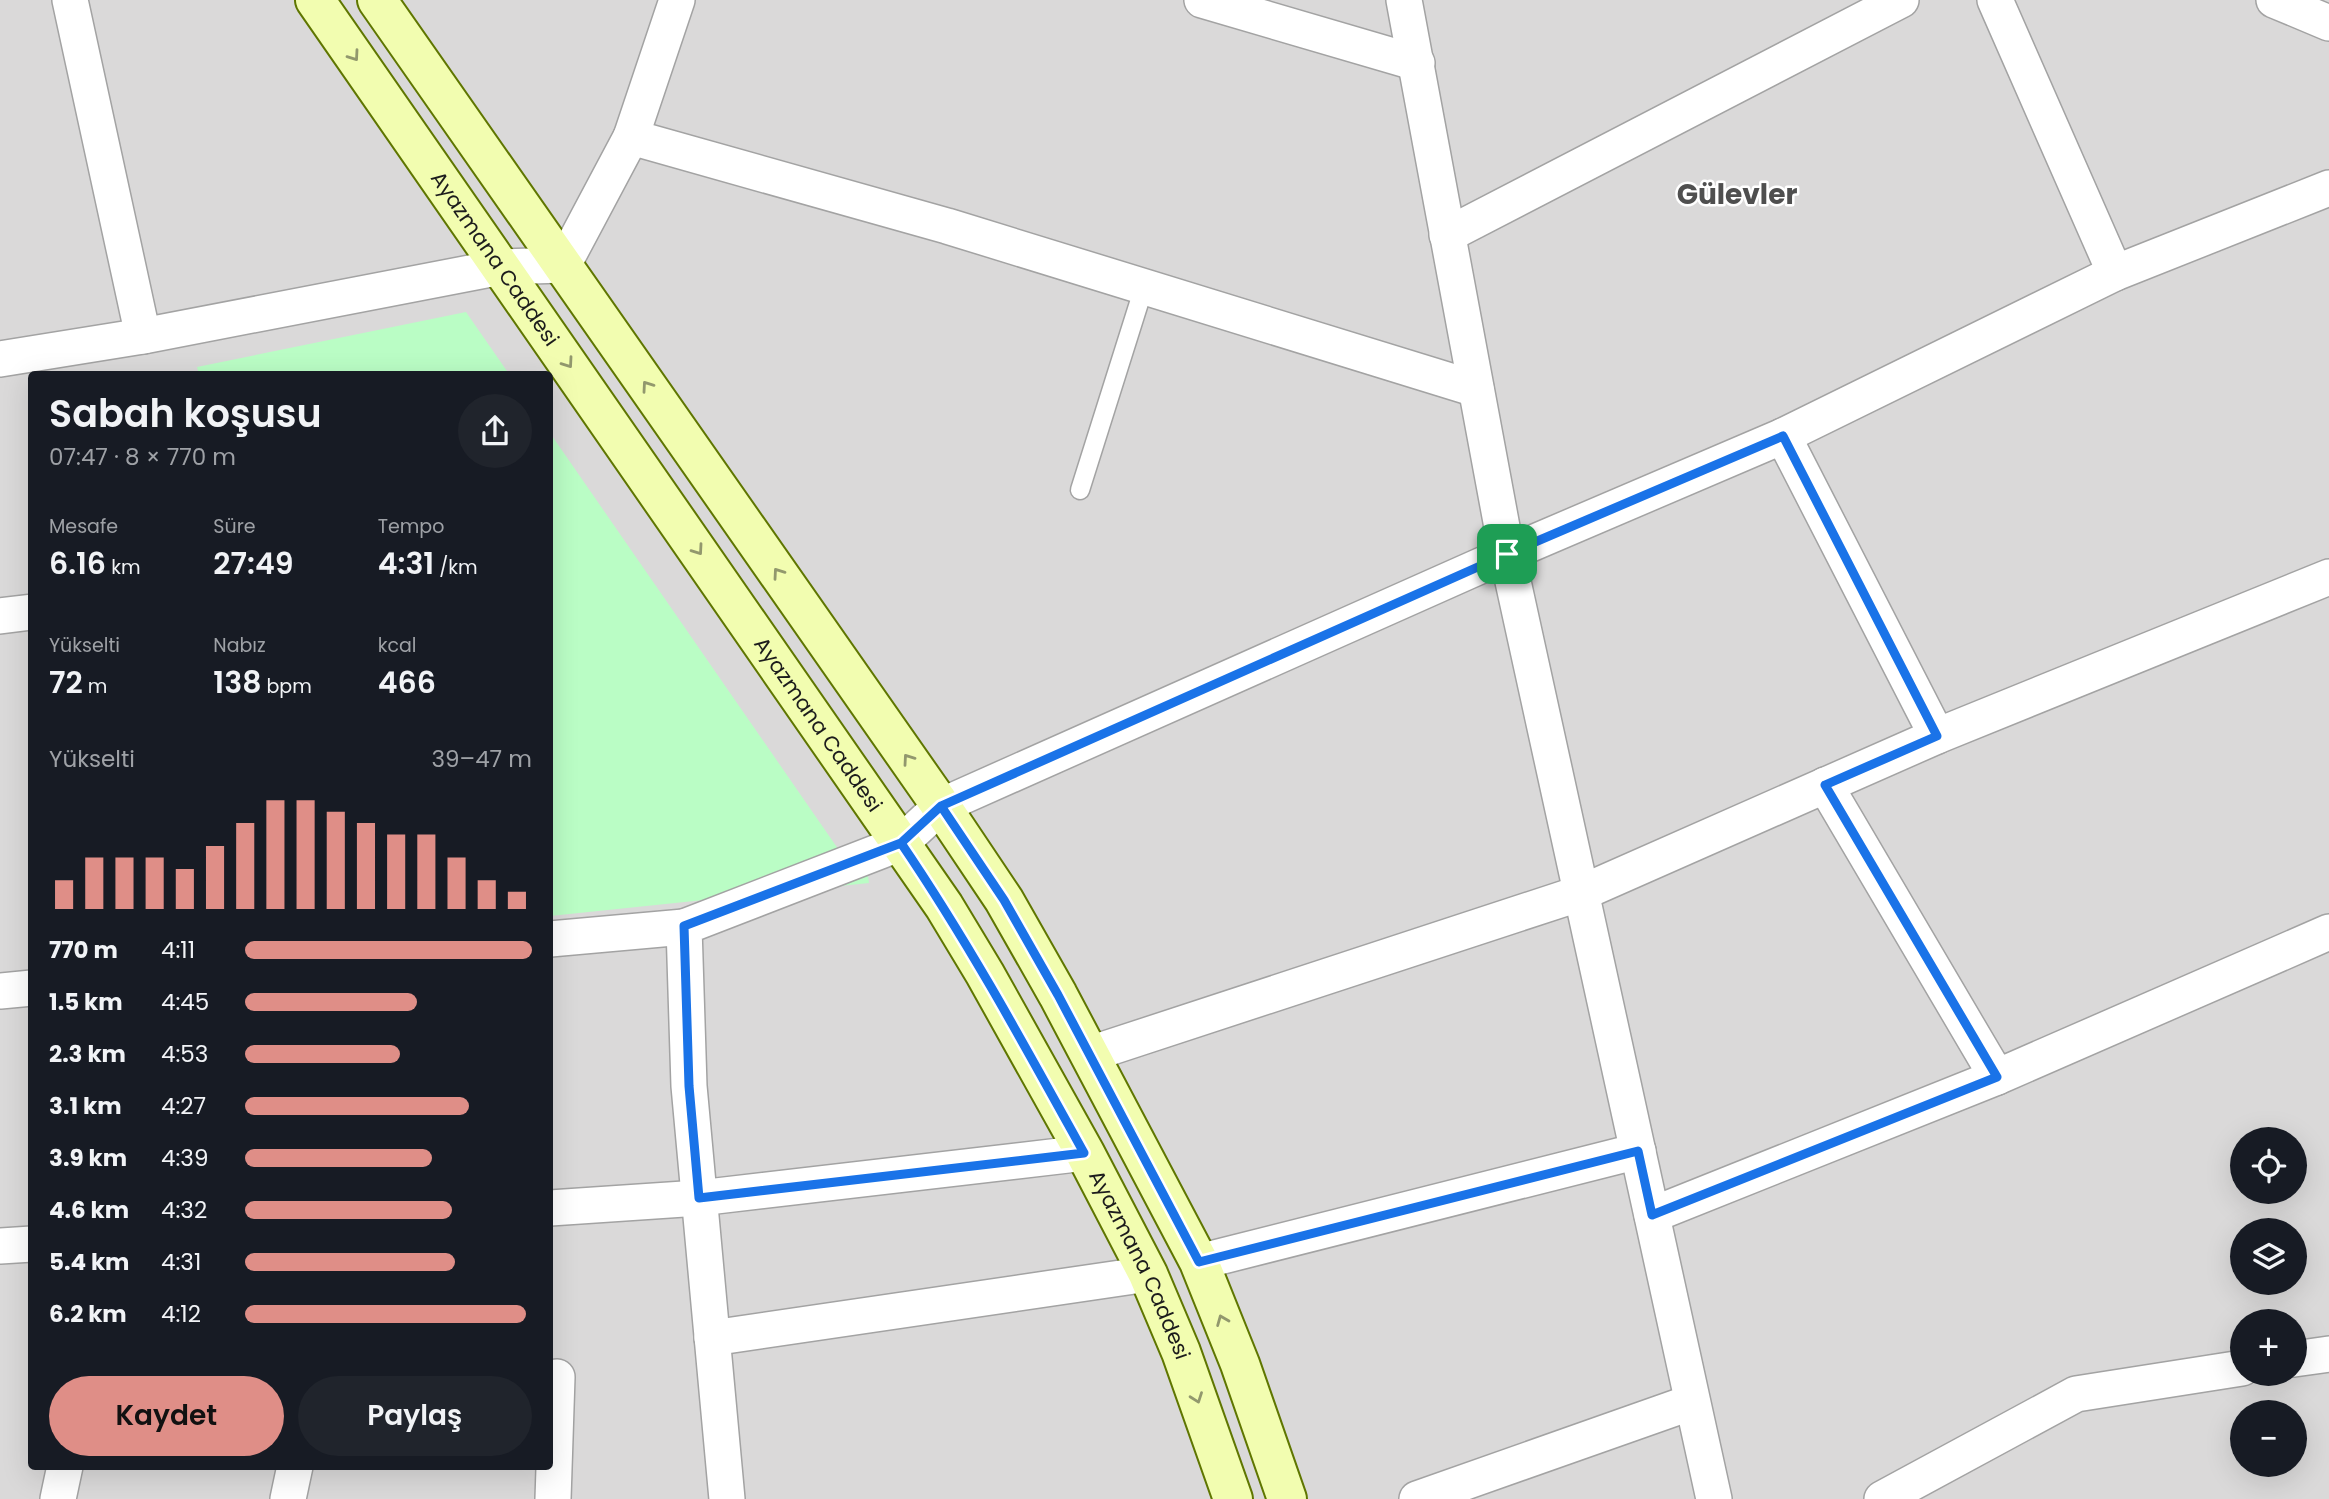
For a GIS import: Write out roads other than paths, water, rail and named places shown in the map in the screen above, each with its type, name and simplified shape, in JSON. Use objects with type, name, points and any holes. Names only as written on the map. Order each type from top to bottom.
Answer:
[{"type":"main road","name":"Ayazmana Caddesi","points":[[315,0],[944,906],[985,974],[1148,1274],[1181,1352],[1233,1499]]},
{"type":"main road","points":[[377,0],[1004,900],[1090,1054],[1199,1262],[1240,1364],[1287,1499]]},
{"type":"street","points":[[69,0],[143,336]]},
{"type":"street","points":[[0,359],[143,336],[501,267],[563,265],[631,137],[677,0]]},
{"type":"street","points":[[1202,0],[1418,62]]},
{"type":"street","points":[[1404,0],[1418,62],[1447,235],[1507,554],[1714,1499]]},
{"type":"street","points":[[1447,235],[1901,0]]},
{"type":"street","points":[[1995,0],[2115,273]]},
{"type":"street","points":[[2274,0],[2329,23]]},
{"type":"street","points":[[631,137],[933,222],[1476,389]]},
{"type":"street","points":[[553,939],[684,926],[901,843],[941,806],[1507,554],[1783,436],[2115,273],[2329,188]]},
{"type":"street","points":[[1783,436],[1937,736]]},
{"type":"street","points":[[1090,1054],[1581,893],[1937,736],[2329,577]]},
{"type":"street","points":[[0,616],[28,612]]},
{"type":"street","points":[[1825,785],[1997,1077]]},
{"type":"street","points":[[684,926],[689,1086],[727,1499]]},
{"type":"street","points":[[1652,1215],[1997,1077],[2329,932]]},
{"type":"street","points":[[0,991],[28,988]]},
{"type":"street","points":[[1199,1262],[1638,1151]]},
{"type":"street","points":[[553,1208],[699,1198],[1084,1153]]},
{"type":"street","points":[[0,1246],[28,1244]]},
{"type":"street","points":[[712,1338],[1148,1274]]},
{"type":"street","points":[[2307,1357],[2329,1354]]},
{"type":"street","points":[[1882,1499],[2076,1394],[2230,1370]]},
{"type":"street","points":[[553,1499],[557,1377]]},
{"type":"street","points":[[1417,1499],[1692,1402]]},
{"type":"street","points":[[58,1499],[64,1470]]},
{"type":"street","points":[[288,1499],[294,1470]]},
{"type":"lane","points":[[1080,490],[1144,287]]},
{"type":"district","name":"Gülevler","points":[[1737,194]]}]
